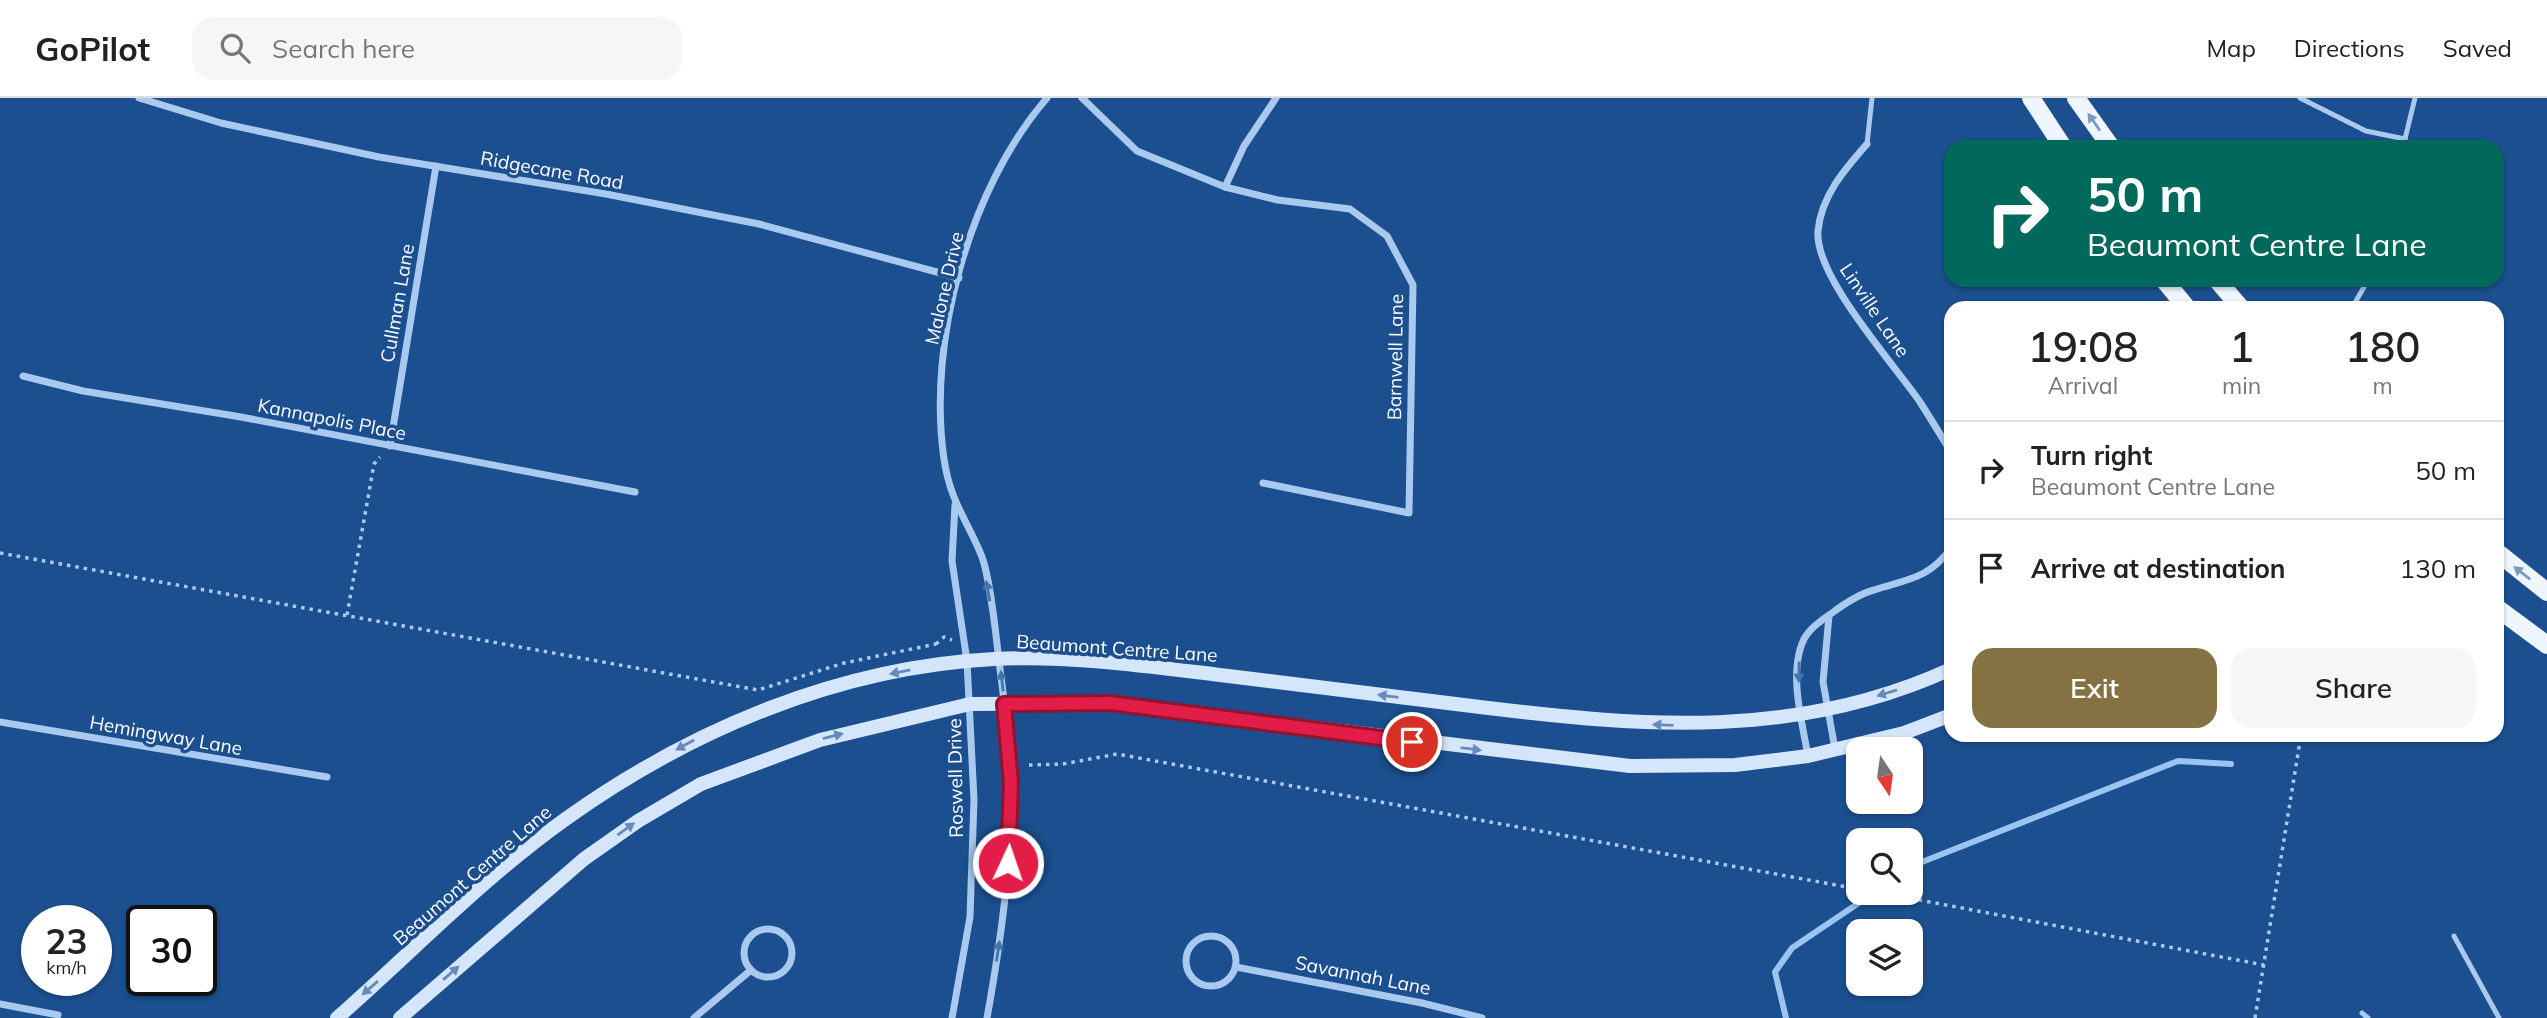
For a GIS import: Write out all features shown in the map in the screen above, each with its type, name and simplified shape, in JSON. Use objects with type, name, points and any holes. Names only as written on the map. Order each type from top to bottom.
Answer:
[{"type":"main road","points":[[2031,98],[2058,140]]},
{"type":"main road","points":[[2076,98],[2106,140]]},
{"type":"main road","points":[[2170,287],[2181,301]]},
{"type":"main road","points":[[2223,287],[2235,301]]},
{"type":"main road","points":[[2504,558],[2547,592]]},
{"type":"main road","points":[[2504,613],[2547,645]]},
{"type":"street","name":"Ridgecane Road","points":[[139,98],[221,124],[759,224],[959,278]]},
{"type":"street","name":"Malone Drive","points":[[1004,704],[982,554],[955,504],[944,459],[941,396],[945,343],[965,251],[991,185],[1013,144],[1046,98]]},
{"type":"street","name":"Barnwell Lane","points":[[1082,98],[1137,152],[1225,187],[1278,200],[1350,209],[1387,236],[1413,285],[1409,513],[1263,483]]},
{"type":"street","points":[[1225,187],[1244,146],[1276,98]]},
{"type":"street","name":"Linville Lane","points":[[1867,144],[1830,191],[1818,231],[1822,257],[1837,288],[1921,403],[1944,441]]},
{"type":"street","name":"Cullman Lane","points":[[390,446],[436,166]]},
{"type":"street","name":"Kannapolis Place","points":[[23,376],[83,391],[635,492]]},
{"type":"street","name":"Malone Drive","points":[[955,504],[952,561],[967,661],[970,705]]},
{"type":"street","points":[[1808,756],[1801,713],[1799,655],[1805,638],[1829,615],[1872,590],[1909,582],[1940,564],[1944,558]]},
{"type":"street","points":[[1829,615],[1823,663],[1826,708],[1835,750]]},
{"type":"street","name":"Beaumont Centre Lane","points":[[337,1018],[491,880],[565,819],[651,764],[708,733],[839,684],[967,661],[999,659],[1160,667],[1630,724],[1735,724],[1826,708],[1890,692],[1944,672]]},
{"type":"street","points":[[987,1018],[1005,908],[1010,841],[1011,783],[1004,704]]},
{"type":"street","points":[[400,1018],[584,859],[638,821],[701,784],[820,740],[970,705],[1123,704],[1630,766],[1735,765],[1808,756],[1904,733],[1944,718]]},
{"type":"street","name":"Roswell Drive","points":[[952,1018],[970,917],[974,800],[970,705]]},
{"type":"street","name":"Hemingway Lane","points":[[0,722],[327,777]]},
{"type":"street","points":[[772,929],[785,936],[792,951],[791,959],[782,973],[766,977],[751,970],[744,957],[751,936],[772,929]]},
{"type":"street","points":[[1204,936],[1222,937],[1234,949],[1236,967],[1228,980],[1205,985],[1187,971],[1186,955],[1190,946],[1204,936]]},
{"type":"street","name":"Savannah Lane","points":[[1236,967],[1422,1003],[1482,1018]]},
{"type":"street","points":[[694,1018],[751,970]]},
{"type":"street","points":[[0,1004],[58,1015]]},
{"type":"lane","points":[[1867,144],[1872,98]]},
{"type":"lane","points":[[2300,98],[2366,131],[2405,139],[2415,98]]},
{"type":"lane","points":[[2454,936],[2499,1018]]},
{"type":"lane","points":[[2362,1013],[2368,1018]]},
{"type":"path","points":[[347,615],[374,464],[390,446]]},
{"type":"path","points":[[0,553],[758,690],[844,663],[936,644],[944,637],[955,641]]},
{"type":"path","points":[[936,644],[942,656]]},
{"type":"path","points":[[2255,1018],[2300,742]]},
{"type":"path","points":[[1030,765],[1063,764],[1117,754],[1846,887]]},
{"type":"path","points":[[1923,901],[2264,965]]},
{"type":"waterway","points":[[1923,862],[2178,761],[2231,764]]},
{"type":"waterway","points":[[1786,1018],[1775,972],[1792,948],[1856,905]]},
{"type":"route","points":[[1008,863],[1011,783],[1004,704],[1110,703],[1412,742]]}]
